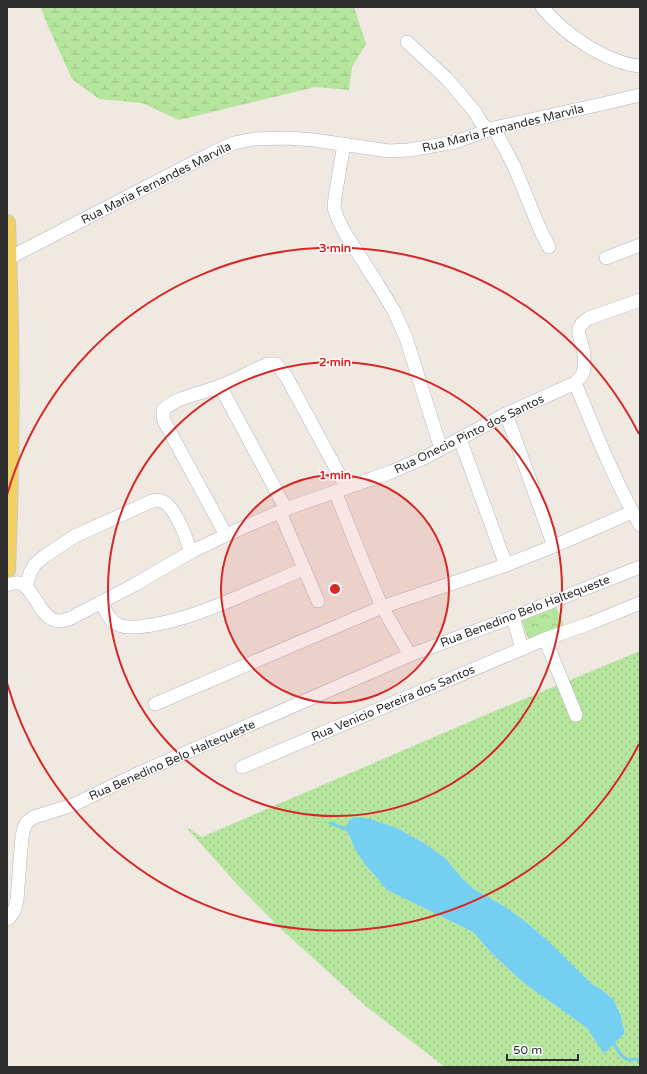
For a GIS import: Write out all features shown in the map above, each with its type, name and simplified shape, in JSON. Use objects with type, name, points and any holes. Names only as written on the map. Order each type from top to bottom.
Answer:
[{"type":"main road","points":[[7,223],[9,258],[11,409],[10,500],[7,570]]},
{"type":"street","points":[[542,7],[562,28],[598,52],[615,60],[640,66]]},
{"type":"street","points":[[407,42],[447,79],[475,112],[480,121],[491,129],[514,166],[539,227],[549,247]]},
{"type":"street","name":"Rua Maria Fernandes Marvila","points":[[9,258],[234,143],[254,139],[287,138],[314,140],[389,151],[409,150],[454,142],[491,129],[640,95]]},
{"type":"street","points":[[344,144],[334,208],[345,233],[390,306],[406,338],[441,448]]},
{"type":"street","points":[[606,258],[640,245]]},
{"type":"street","points":[[640,300],[589,318],[582,322],[579,327],[578,334],[583,352],[584,368],[576,383],[613,471],[632,512],[640,525]]},
{"type":"street","points":[[226,535],[165,423],[163,410],[175,401],[220,386],[268,364],[276,364],[286,376],[341,489],[359,552],[382,607],[410,655]]},
{"type":"street","name":"Rua Onecio Pinto dos Santos","points":[[26,586],[37,603],[52,619],[60,621],[69,619],[226,535],[283,510],[391,472],[424,458],[506,414],[576,383]]},
{"type":"street","points":[[220,386],[283,510],[303,569],[318,601]]},
{"type":"street","points":[[506,414],[554,546]]},
{"type":"street","points":[[460,439],[506,565]]},
{"type":"street","points":[[7,585],[19,583],[26,586],[30,573],[35,564],[44,556],[75,536],[152,501],[158,500],[165,502],[171,508],[192,552]]},
{"type":"street","points":[[155,704],[382,607],[506,565],[632,512]]},
{"type":"street","name":"Rua Benedino Belo Haltequeste","points":[[7,919],[10,917],[18,900],[20,860],[24,828],[27,822],[34,817],[73,805],[172,759],[410,655],[513,617],[640,567]]},
{"type":"street","points":[[101,602],[109,618],[114,623],[120,626],[128,627],[148,626],[184,617],[218,605],[303,569]]},
{"type":"street","name":"Rua Venicio Pereira dos Santos","points":[[242,767],[545,639],[591,623],[640,603]]},
{"type":"street","points":[[513,617],[522,649]]},
{"type":"street","points":[[545,639],[576,715]]},
{"type":"green space","points":[[41,7],[354,7],[366,44],[352,67],[349,90],[315,87],[179,120],[142,103],[99,99],[72,79],[47,24]]},
{"type":"green space","points":[[554,603],[564,625],[529,640],[520,617]]},
{"type":"green space","points":[[640,651],[640,1067],[445,1067],[368,1008],[280,928],[233,880],[186,827],[202,837],[483,716]],"holes":[[[371,819],[397,828],[424,843],[445,858],[462,878],[474,889],[507,908],[526,922],[547,940],[592,984],[609,995],[621,1014],[625,1033],[604,1054],[587,1028],[524,983],[493,955],[473,932],[387,890],[364,863],[349,837]]]},
{"type":"water","points":[[356,817],[371,819],[397,828],[424,843],[445,858],[462,878],[474,889],[507,908],[526,922],[547,940],[592,984],[613,999],[621,1015],[625,1033],[604,1054],[587,1028],[524,983],[493,955],[473,932],[387,890],[364,863],[355,849],[346,828],[349,820]]},
{"type":"waterway","points":[[330,823],[349,830]]},
{"type":"waterway","points":[[612,1041],[620,1054],[625,1058],[629,1060],[640,1060]]}]
